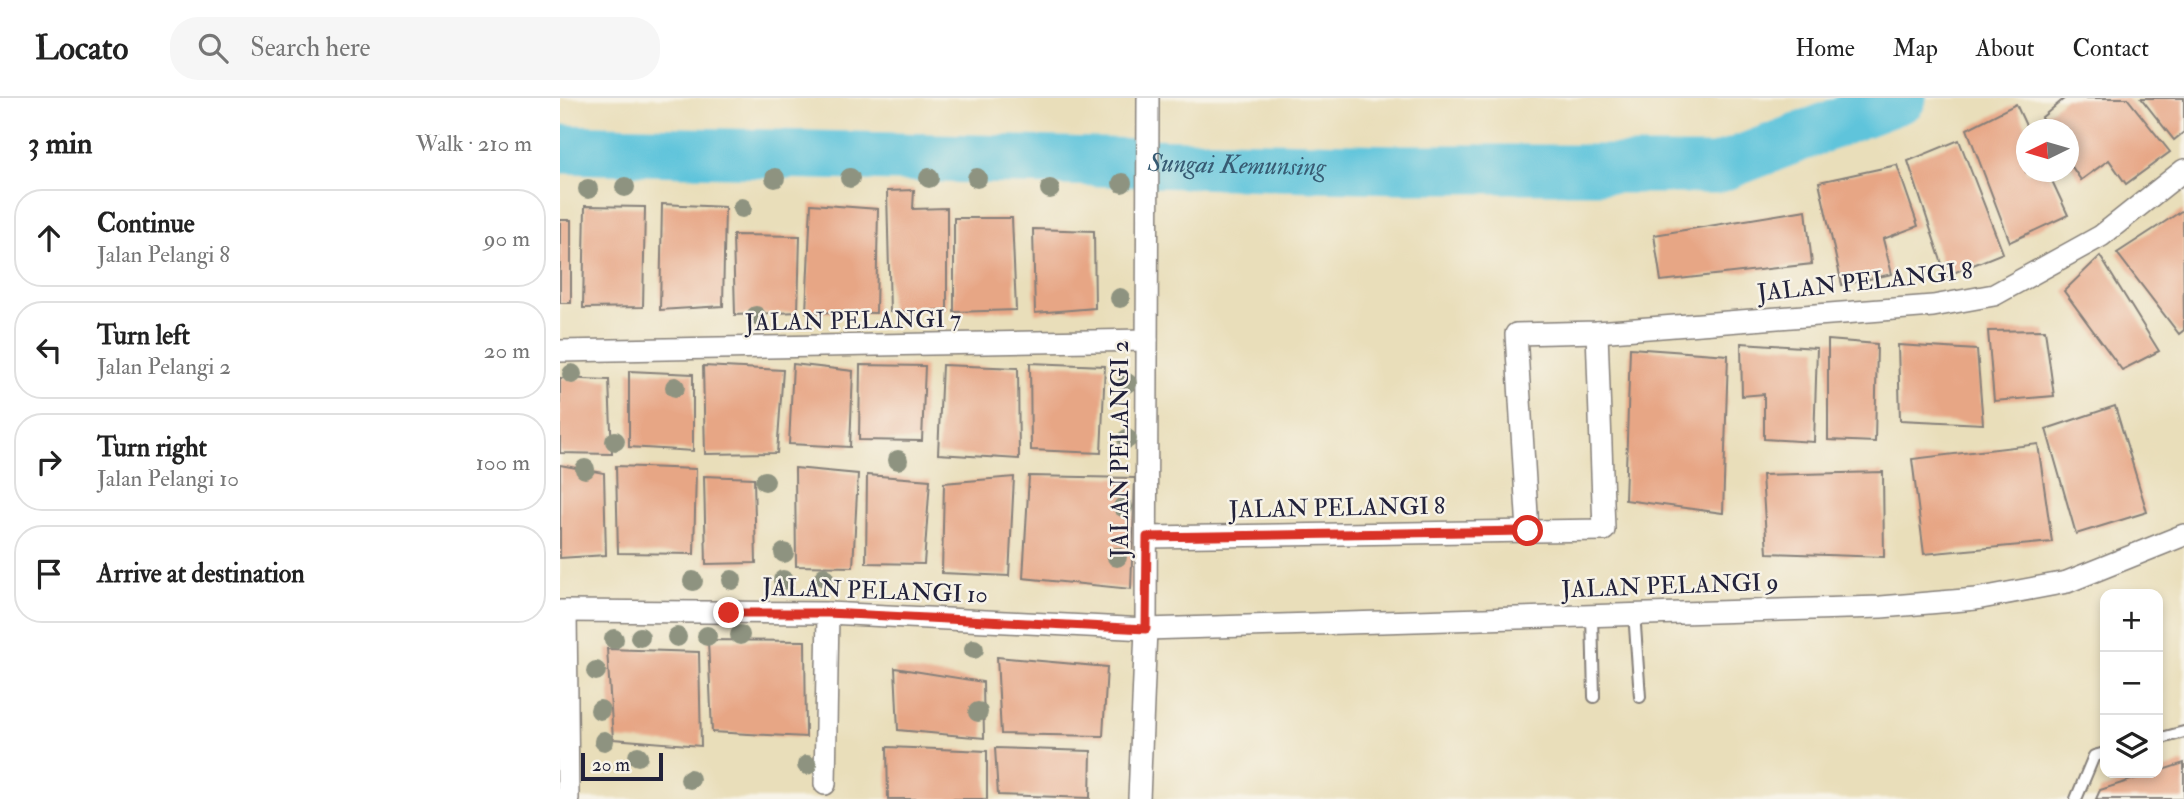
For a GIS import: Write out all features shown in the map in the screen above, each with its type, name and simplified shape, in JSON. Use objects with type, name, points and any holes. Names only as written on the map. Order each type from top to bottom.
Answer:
[{"type":"street","name":"JALAN PELANGI 2","points":[[1139,799],[1146,629],[1148,107]]},
{"type":"street","name":"JALAN PELANGI 8","points":[[1528,531],[1516,334],[1597,332],[1933,306],[1994,295],[2101,236],[2184,170]]},
{"type":"street","name":"JALAN PELANGI 8","points":[[1147,537],[1604,530],[1597,332]]},
{"type":"street","name":"JALAN PELANGI 7","points":[[560,351],[918,347],[1147,340]]},
{"type":"street","name":"JALAN PELANGI 9","points":[[1146,629],[1367,625],[1634,612],[1881,607],[1976,599],[2067,582],[2184,535]]},
{"type":"street","name":"JALAN PELANGI 10","points":[[563,611],[828,613],[1146,629]]},
{"type":"street","points":[[563,611],[568,799]]},
{"type":"street","points":[[825,784],[828,613]]},
{"type":"lane","points":[[1634,612],[1640,697]]},
{"type":"lane","points":[[1592,615],[1594,697]]},
{"type":"lane","points":[[2163,738],[2184,732]]},
{"type":"lane","points":[[2076,799],[2094,756],[2100,754]]},
{"type":"building","points":[[2065,98],[2127,98],[2170,152],[2126,184],[2109,160],[2081,180],[2079,119],[2041,118]]},
{"type":"building","points":[[2141,98],[2184,98],[2184,132],[2174,140]]},
{"type":"building","points":[[2016,104],[2023,119],[2016,119],[2016,182],[2053,182],[2068,215],[2010,242],[1967,129]]},
{"type":"building","points":[[1959,140],[2003,253],[1946,276],[1908,161]]},
{"type":"building","points":[[1897,165],[1918,226],[1883,239],[1892,274],[1842,285],[1819,182]]},
{"type":"building","points":[[914,190],[913,209],[947,208],[947,310],[890,312],[887,191]]},
{"type":"building","points":[[662,204],[725,207],[723,306],[660,310]]},
{"type":"building","points":[[811,204],[878,209],[876,313],[806,312]]},
{"type":"building","points":[[585,206],[645,207],[643,307],[583,308]]},
{"type":"building","points":[[1806,210],[1812,264],[1661,281],[1654,235]]},
{"type":"building","points":[[2183,210],[2184,330],[2179,334],[2117,253]]},
{"type":"building","points":[[954,218],[1012,218],[1016,310],[954,312]]},
{"type":"building","points":[[560,220],[571,220],[571,303],[560,303]]},
{"type":"building","points":[[1033,229],[1094,231],[1095,308],[1035,313]]},
{"type":"building","points":[[733,235],[800,236],[798,312],[735,315]]},
{"type":"building","points":[[2100,256],[2159,351],[2122,370],[2064,291]]},
{"type":"building","points":[[2045,330],[2054,396],[1994,401],[1988,331]]},
{"type":"building","points":[[1828,340],[1877,344],[1875,442],[1828,440]]},
{"type":"building","points":[[1741,343],[1817,348],[1814,442],[1764,439],[1764,394],[1742,396]]},
{"type":"building","points":[[1898,345],[1977,350],[1983,424],[1900,420]]},
{"type":"building","points":[[1630,348],[1728,355],[1723,513],[1625,500]]},
{"type":"building","points":[[1030,363],[1105,366],[1101,453],[1031,450]]},
{"type":"building","points":[[793,364],[853,371],[850,447],[789,444]]},
{"type":"building","points":[[860,365],[925,366],[922,441],[859,440]]},
{"type":"building","points":[[942,365],[1018,368],[1019,459],[938,454]]},
{"type":"building","points":[[703,366],[783,370],[777,453],[705,454]]},
{"type":"building","points":[[629,371],[693,374],[693,451],[629,447]]},
{"type":"building","points":[[560,378],[609,380],[612,454],[560,453]]},
{"type":"building","points":[[2115,406],[2147,512],[2076,534],[2046,429]]},
{"type":"building","points":[[2038,444],[2052,542],[1924,554],[1912,459]]},
{"type":"building","points":[[560,465],[604,473],[606,555],[560,558]]},
{"type":"building","points":[[616,466],[696,469],[694,554],[618,553]]},
{"type":"building","points":[[795,468],[858,474],[853,567],[796,566]]},
{"type":"building","points":[[1883,472],[1884,557],[1767,553],[1762,475]]},
{"type":"building","points":[[867,475],[930,480],[924,564],[866,563]]},
{"type":"building","points":[[704,476],[754,478],[756,563],[706,564]]},
{"type":"building","points":[[1029,476],[1135,478],[1131,589],[1023,578]]},
{"type":"building","points":[[1014,477],[1009,576],[942,573],[944,483]]},
{"type":"building","points":[[708,640],[805,641],[806,737],[712,732]]},
{"type":"building","points":[[607,649],[699,652],[701,746],[613,739]]},
{"type":"building","points":[[997,657],[1107,667],[1103,736],[1001,734]]},
{"type":"building","points":[[895,668],[983,682],[984,738],[898,730]]},
{"type":"building","points":[[887,747],[987,751],[987,799],[888,799]]},
{"type":"building","points":[[995,748],[1091,751],[1090,798],[998,795]]},
{"type":"building","points":[[2184,763],[2184,799],[2096,799],[2100,790],[2137,778],[2163,778],[2163,770]]},
{"type":"waterway","name":"Sungai Kemunsing","points":[[560,149],[1398,169],[1716,169],[1902,98]]},
{"type":"route","points":[[729,613],[828,613],[1146,629],[1147,537],[1528,531]]}]
